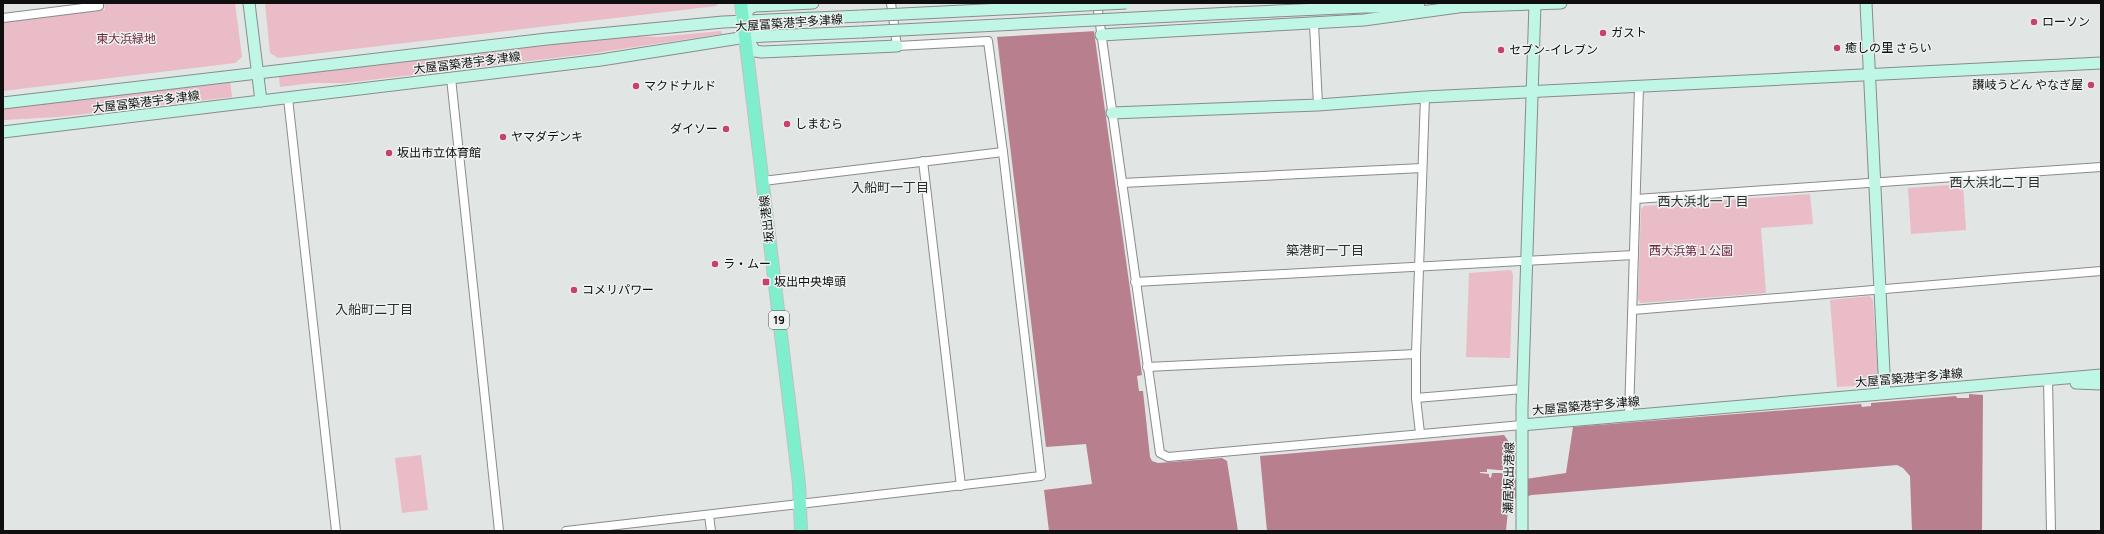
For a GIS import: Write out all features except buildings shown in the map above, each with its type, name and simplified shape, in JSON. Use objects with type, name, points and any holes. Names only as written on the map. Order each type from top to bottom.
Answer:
[{"type":"main road","points":[[249,3],[261,101]]},
{"type":"main road","name":"坂出港線","points":[[741,3],[799,484],[801,531]]},
{"type":"main road","points":[[744,22],[749,8],[813,3]]},
{"type":"main road","name":"大屋冨築港宇多津線","points":[[3,103],[547,39],[744,22],[1126,3]]},
{"type":"main road","points":[[1535,4],[1560,3]]},
{"type":"main road","points":[[1866,3],[1885,393]]},
{"type":"main road","name":"大屋冨築港宇多津線","points":[[3,132],[601,60],[746,37],[1364,7],[1458,7],[1535,4],[1522,425],[2101,375]]},
{"type":"main road","points":[[1101,35],[1314,24],[1364,20],[1458,7]]},
{"type":"main road","points":[[746,37],[755,51],[762,52],[896,46]]},
{"type":"main road","points":[[1112,113],[1318,105],[1425,97],[2101,63]]},
{"type":"main road","name":"大屋冨築港宇多津線","points":[[2048,379],[2101,384]]},
{"type":"main road","name":"瀬居坂出港線","points":[[1522,425],[1522,531]]},
{"type":"street","points":[[3,18],[99,6],[98,3]]},
{"type":"street","points":[[566,531],[1041,476],[1004,152],[988,41],[896,46],[891,3]]},
{"type":"street","points":[[1097,3],[1158,448],[1160,452],[1168,457],[1522,425]]},
{"type":"street","points":[[1314,24],[1318,105]]},
{"type":"street","points":[[450,78],[499,531]]},
{"type":"street","points":[[1630,415],[1639,87]]},
{"type":"street","points":[[1420,434],[1416,398],[1416,354],[1425,97]]},
{"type":"street","points":[[288,98],[336,531]]},
{"type":"street","points":[[763,181],[1004,152]]},
{"type":"street","points":[[923,162],[961,486]]},
{"type":"street","points":[[1636,199],[2101,167]]},
{"type":"street","points":[[1122,183],[1422,168]]},
{"type":"street","points":[[1135,282],[1634,255]]},
{"type":"street","points":[[1632,310],[2101,271]]},
{"type":"street","points":[[1147,367],[1416,354]]},
{"type":"street","points":[[2048,379],[2051,531]]},
{"type":"street","points":[[1416,398],[1522,389]]},
{"type":"street","points":[[709,515],[711,531]]},
{"type":"green space","name":"東大浜緑地","points":[[104,3],[235,3],[242,57],[235,63],[3,91],[3,22],[105,10]]},
{"type":"green space","points":[[265,3],[718,3],[716,6],[278,58],[270,53]]},
{"type":"green space","points":[[721,31],[722,34],[588,54],[345,83],[312,83],[280,87],[279,75],[587,38],[631,36],[658,37]]},
{"type":"green space","points":[[230,81],[232,97],[58,117],[3,120],[3,108]]},
{"type":"green space","points":[[1963,184],[1966,230],[1911,234],[1908,188]]},
{"type":"green space","name":"西大浜第１公園","points":[[1810,194],[1813,224],[1761,228],[1766,293],[1641,303],[1638,300],[1641,209],[1644,206]]},
{"type":"green space","points":[[1511,270],[1513,274],[1510,358],[1466,357],[1469,273]]},
{"type":"green space","points":[[1870,296],[1873,300],[1878,379],[1873,385],[1837,387],[1830,300]]},
{"type":"green space","points":[[421,455],[428,510],[402,513],[395,458]]},
{"type":"shaded area","points":[[993,3],[1090,3],[1142,375],[1137,376],[1139,391],[1143,391],[1150,457],[1152,461],[1158,463],[1222,458],[1227,461],[1238,531],[1049,531],[1044,490],[1092,484],[1086,444],[1046,447]]},
{"type":"shaded area","points":[[1969,394],[1983,395],[1982,531],[1912,531],[1910,476],[1903,468],[1897,465],[1532,495],[1509,500],[1506,531],[1267,531],[1260,456],[1504,435],[1509,442],[1510,471],[1487,469],[1487,472],[1480,473],[1489,474],[1489,477],[1491,478],[1492,473],[1506,473],[1506,475],[1519,480],[1566,473],[1573,427],[1861,404],[1862,407],[1871,406],[1871,403],[1956,396],[1957,398],[1969,398]]},
{"type":"pier","points":[[919,3],[974,3],[976,22],[921,24]]},
{"type":"pier","points":[[991,3],[1092,3],[1096,31],[995,37]]},
{"type":"place","name":"ローソン","points":[[2034,22]]},
{"type":"place","name":"ガスト","points":[[1603,33]]},
{"type":"place","name":"癒しの里 さらい","points":[[1837,48]]},
{"type":"place","name":"セブン-イレブン","points":[[1501,50]]},
{"type":"place","name":"讃岐うどん やなぎ屋","points":[[2091,85]]},
{"type":"place","name":"マクドナルド","points":[[636,86]]},
{"type":"place","name":"しまむら","points":[[787,124]]},
{"type":"place","name":"ダイソー","points":[[726,129]]},
{"type":"place","name":"ヤマダデンキ","points":[[503,137]]},
{"type":"place","name":"坂出市立体育館","points":[[389,153]]},
{"type":"place","name":"ラ・ムー","points":[[715,264]]},
{"type":"place","name":"坂出中央埠頭","points":[[766,282]]},
{"type":"place","name":"コメリパワー","points":[[574,290]]},
{"type":"district","name":"西大浜北二丁目","points":[[1995,182]]},
{"type":"district","name":"入船町一丁目","points":[[890,187]]},
{"type":"district","name":"西大浜北一丁目","points":[[1703,201]]},
{"type":"district","name":"築港町一丁目","points":[[1325,250]]},
{"type":"district","name":"入船町二丁目","points":[[374,309]]}]
